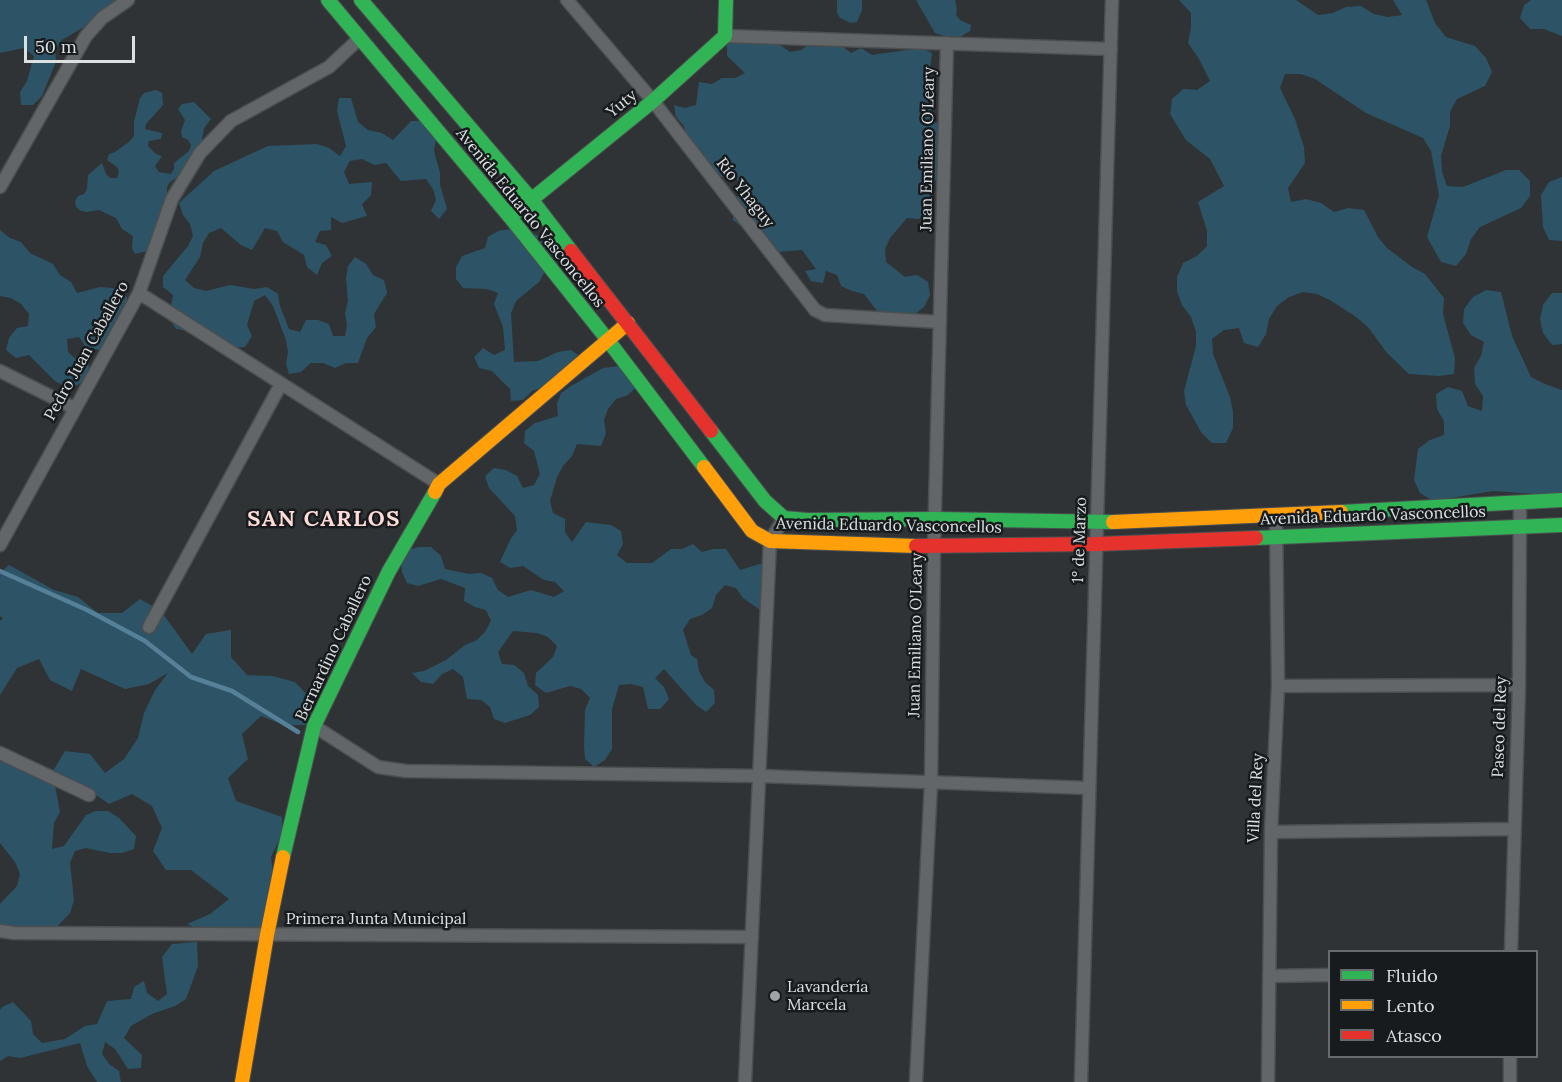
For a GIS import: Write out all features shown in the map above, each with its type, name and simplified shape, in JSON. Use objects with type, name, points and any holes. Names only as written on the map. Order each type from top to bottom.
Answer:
[{"type":"street","points":[[0,187],[86,36],[102,18],[128,0]]},
{"type":"street","name":"Avenida Eduardo Vasconcellos","points":[[328,0],[510,217],[607,339],[752,531],[770,541],[934,547],[1096,544],[1562,525]]},
{"type":"street","name":"Avenida Eduardo Vasconcellos","points":[[362,0],[531,199],[765,501],[784,518],[1097,523],[1562,500]]},
{"type":"street","name":"Río Yhaguy","points":[[567,0],[653,101],[815,310],[825,315],[940,322]]},
{"type":"street","points":[[726,0],[725,36],[1111,49]]},
{"type":"street","name":"1° de Marzo","points":[[1081,1082],[1112,0]]},
{"type":"street","name":"Yuty","points":[[510,217],[653,101],[725,36]]},
{"type":"street","name":"Pedro Juan Caballero","points":[[0,545],[139,293],[172,199],[200,153],[231,121],[329,67],[360,38]]},
{"type":"street","name":"Juan Emiliano O'Leary","points":[[916,1082],[931,783],[946,44]]},
{"type":"street","points":[[139,293],[439,484]]},
{"type":"street","name":"Bernardino Caballero","points":[[242,1082],[267,935],[293,811],[314,726],[388,572],[439,484],[627,323]]},
{"type":"street","points":[[0,371],[74,408]]},
{"type":"street","points":[[149,627],[281,384]]},
{"type":"street","name":"Paseo del Rey","points":[[1511,950],[1519,685],[1520,503]]},
{"type":"street","name":"Villa del Rey","points":[[1268,1082],[1270,832],[1278,686],[1276,515]]},
{"type":"street","points":[[745,1082],[770,541],[784,518]]},
{"type":"street","points":[[1278,686],[1519,685]]},
{"type":"street","points":[[314,726],[378,767],[406,771],[760,776],[1088,788]]},
{"type":"street","points":[[0,753],[89,795]]},
{"type":"street","points":[[1270,832],[1513,829]]},
{"type":"street","name":"Primera Junta Municipal","points":[[0,931],[267,935],[752,936]]},
{"type":"street","points":[[1269,976],[1328,975]]},
{"type":"street","points":[[1510,1058],[1510,1082]]},
{"type":"shaded area","points":[[0,0],[115,0],[110,6],[99,11],[94,21],[62,40],[55,50],[56,62],[42,96],[33,105],[21,105],[20,92],[27,81],[34,56],[24,48],[0,53]]},
{"type":"shaded area","points":[[837,0],[862,0],[862,10],[857,22],[851,23],[840,18],[837,13]]},
{"type":"shaded area","points":[[916,0],[955,0],[956,15],[960,20],[971,25],[970,31],[960,37],[947,37],[935,33]]},
{"type":"shaded area","points":[[1179,0],[1296,0],[1318,15],[1333,13],[1346,7],[1361,6],[1374,14],[1388,17],[1402,15],[1393,0],[1426,0],[1435,23],[1446,37],[1475,46],[1486,58],[1492,72],[1485,86],[1457,99],[1450,112],[1450,126],[1441,156],[1442,172],[1447,186],[1463,187],[1506,170],[1519,170],[1530,181],[1530,196],[1521,208],[1480,227],[1471,239],[1466,254],[1456,266],[1441,262],[1427,237],[1439,195],[1431,151],[1423,138],[1366,113],[1315,79],[1301,74],[1285,74],[1280,88],[1295,119],[1304,147],[1305,163],[1288,188],[1291,202],[1306,199],[1321,203],[1334,212],[1348,208],[1364,210],[1378,237],[1387,248],[1425,274],[1444,298],[1443,314],[1455,358],[1454,374],[1439,376],[1409,374],[1387,353],[1368,327],[1356,317],[1330,300],[1317,294],[1303,292],[1289,297],[1277,306],[1258,347],[1244,343],[1239,328],[1224,330],[1212,339],[1213,354],[1230,397],[1233,428],[1226,443],[1212,443],[1201,432],[1186,405],[1184,391],[1196,346],[1196,332],[1177,291],[1177,277],[1183,263],[1197,256],[1207,246],[1207,231],[1198,202],[1224,186],[1210,159],[1186,140],[1170,114],[1172,99],[1183,89],[1197,90],[1210,81],[1188,43],[1191,13]]},
{"type":"shaded area","points":[[1531,0],[1562,0],[1562,36],[1544,29],[1530,29],[1520,18],[1524,5]]},
{"type":"shaded area","points":[[734,34],[770,38],[790,52],[801,50],[822,36],[851,53],[861,48],[872,55],[921,48],[932,53],[929,78],[934,98],[932,110],[934,122],[946,126],[943,163],[933,186],[929,211],[919,219],[907,218],[890,238],[885,249],[886,262],[905,277],[917,275],[928,282],[930,295],[924,307],[915,314],[902,317],[878,312],[864,294],[841,286],[837,275],[826,271],[823,283],[811,281],[805,271],[816,269],[802,250],[777,252],[755,226],[743,228],[733,220],[733,207],[738,196],[739,184],[735,173],[724,177],[710,176],[690,148],[684,126],[676,117],[674,105],[685,108],[696,105],[699,82],[712,84],[722,78],[735,78],[745,73],[727,56],[727,45]]},
{"type":"shaded area","points":[[156,90],[162,93],[163,105],[146,124],[145,129],[162,133],[161,139],[149,141],[148,146],[156,154],[162,156],[155,166],[159,172],[171,174],[174,163],[189,151],[191,145],[182,137],[181,131],[185,120],[178,109],[182,104],[194,102],[211,119],[204,128],[202,140],[184,172],[169,183],[167,200],[154,242],[147,251],[135,254],[132,248],[133,236],[122,229],[116,218],[99,210],[81,211],[76,207],[75,201],[87,189],[88,175],[102,163],[110,178],[117,178],[119,172],[117,167],[107,160],[109,154],[115,152],[134,136],[134,122],[140,98],[144,93]]},
{"type":"shaded area","points":[[339,98],[351,98],[358,122],[368,130],[382,133],[393,140],[411,121],[422,121],[436,139],[434,151],[447,209],[439,219],[431,211],[436,200],[433,189],[426,179],[401,181],[386,163],[374,165],[362,159],[350,161],[344,172],[349,184],[372,182],[371,195],[362,204],[367,216],[342,223],[331,217],[331,230],[320,231],[315,242],[326,245],[332,256],[322,263],[317,275],[307,267],[304,255],[283,242],[277,231],[265,228],[252,250],[241,245],[221,228],[209,233],[203,243],[200,257],[185,280],[194,288],[206,291],[230,285],[254,289],[267,287],[278,294],[289,329],[300,332],[306,320],[318,320],[329,324],[333,336],[345,336],[347,325],[345,313],[348,301],[346,278],[348,266],[355,257],[366,264],[373,275],[384,280],[387,293],[374,314],[376,327],[367,338],[358,363],[346,363],[335,368],[323,363],[311,363],[301,372],[289,374],[286,364],[288,352],[286,340],[273,306],[265,295],[254,301],[247,325],[252,336],[245,347],[232,348],[188,331],[176,329],[169,318],[173,295],[163,287],[163,276],[188,246],[193,236],[190,224],[183,215],[179,203],[214,171],[268,146],[317,144],[329,148],[340,156],[346,146],[337,111]]},
{"type":"shaded area","points":[[1562,177],[1562,241],[1549,240],[1543,227],[1541,195],[1549,182]]},
{"type":"shaded area","points":[[510,229],[545,237],[551,248],[551,260],[539,282],[516,301],[511,313],[514,362],[538,361],[558,352],[571,350],[581,357],[555,383],[532,391],[523,400],[511,401],[510,389],[492,371],[479,368],[474,357],[483,348],[494,355],[505,350],[503,327],[494,304],[498,293],[487,289],[463,288],[456,279],[456,267],[462,256],[485,248],[488,237],[498,231]]},
{"type":"shaded area","points":[[0,230],[10,238],[21,242],[30,253],[53,264],[60,275],[71,282],[77,293],[100,287],[124,289],[128,301],[110,343],[99,350],[86,347],[79,337],[67,339],[68,352],[77,360],[89,365],[88,377],[78,385],[66,387],[55,381],[29,355],[16,358],[6,350],[9,338],[17,328],[28,326],[29,314],[21,304],[11,298],[0,296]]},
{"type":"shaded area","points":[[1486,290],[1501,292],[1512,336],[1531,377],[1562,390],[1562,496],[1493,491],[1433,501],[1420,493],[1414,480],[1418,449],[1430,440],[1444,435],[1444,421],[1437,409],[1436,394],[1448,387],[1462,391],[1468,406],[1482,411],[1483,396],[1475,384],[1474,368],[1481,356],[1484,342],[1471,335],[1463,323],[1464,309],[1473,297]]},
{"type":"shaded area","points":[[1552,293],[1562,293],[1562,344],[1552,345],[1543,333],[1540,319],[1543,305]]},
{"type":"shaded area","points":[[627,365],[637,386],[628,395],[616,399],[608,409],[604,420],[606,433],[601,446],[577,444],[572,456],[557,477],[550,501],[553,513],[565,519],[565,532],[572,542],[586,522],[611,525],[621,531],[623,544],[617,555],[627,563],[652,563],[671,549],[682,549],[693,544],[702,552],[726,549],[740,570],[763,563],[767,574],[763,612],[743,598],[736,588],[725,585],[716,595],[712,608],[690,619],[683,630],[691,655],[697,659],[699,671],[705,682],[714,690],[715,703],[706,712],[696,705],[664,669],[655,678],[664,687],[669,699],[660,709],[648,709],[643,687],[631,684],[619,685],[612,709],[612,749],[605,760],[594,767],[585,759],[584,747],[585,710],[590,698],[581,689],[570,686],[546,693],[535,685],[536,673],[553,657],[557,646],[548,637],[537,633],[513,631],[498,652],[502,664],[514,665],[524,673],[528,686],[538,695],[539,707],[530,715],[505,723],[494,719],[490,707],[481,700],[467,699],[463,677],[453,669],[442,674],[433,684],[421,682],[412,673],[424,671],[446,660],[465,645],[477,640],[491,621],[486,610],[464,601],[465,588],[441,579],[418,586],[407,583],[402,572],[401,561],[407,550],[431,547],[441,556],[445,569],[469,574],[481,573],[492,578],[498,590],[508,597],[531,590],[554,597],[564,591],[555,582],[544,580],[523,566],[510,568],[500,562],[517,530],[515,516],[489,488],[485,476],[494,468],[506,470],[517,476],[523,488],[534,485],[540,474],[534,451],[524,443],[525,431],[535,423],[558,416],[557,404],[561,393],[571,386],[603,368]]},
{"type":"shaded area","points":[[9,565],[54,590],[78,597],[98,613],[122,613],[140,599],[161,611],[192,654],[206,634],[231,630],[231,657],[247,675],[272,676],[295,682],[312,700],[308,725],[284,725],[261,716],[242,734],[248,759],[228,778],[236,801],[282,817],[282,834],[271,857],[277,909],[260,930],[210,935],[187,924],[210,914],[229,899],[191,870],[166,870],[153,851],[162,828],[152,806],[132,794],[109,804],[89,790],[65,792],[53,771],[65,751],[90,754],[105,773],[124,759],[138,738],[144,713],[155,690],[168,673],[149,684],[125,689],[81,669],[72,691],[50,680],[39,659],[17,668],[0,695],[0,621],[3,618],[0,616],[0,573]]},
{"type":"shaded area","points":[[0,759],[14,763],[23,771],[35,773],[47,769],[55,786],[60,812],[54,823],[52,849],[64,846],[86,815],[96,811],[108,811],[119,818],[136,836],[134,849],[122,853],[86,848],[75,851],[70,863],[74,900],[70,913],[51,933],[0,931],[0,904],[17,886],[20,874],[15,862],[0,843]]},
{"type":"shaded area","points":[[197,942],[198,966],[186,999],[131,1026],[124,1038],[142,1055],[141,1068],[128,1069],[115,1049],[105,1042],[102,1054],[109,1064],[119,1071],[121,1082],[97,1082],[87,1066],[80,1043],[20,1058],[8,1056],[0,1061],[0,1010],[2,1007],[13,1002],[31,1021],[33,1034],[42,1043],[65,1039],[85,1026],[97,1024],[107,1001],[131,999],[134,987],[144,981],[147,993],[158,1001],[167,994],[162,957],[172,944]]},
{"type":"waterway","points":[[0,571],[87,610],[145,641],[191,677],[232,691],[298,732]]},
{"type":"traffic: fast","points":[[328,0],[510,217],[607,339],[704,467]]},
{"type":"traffic: fast","points":[[361,0],[531,199],[571,251]]},
{"type":"traffic: fast","points":[[510,217],[653,101],[725,36],[726,0]]},
{"type":"traffic: fast","points":[[711,431],[765,501],[784,518],[1113,522]]},
{"type":"traffic: fast","points":[[283,857],[314,726],[389,571],[435,492]]},
{"type":"traffic: fast","points":[[1341,512],[1562,500]]},
{"type":"traffic: fast","points":[[1256,538],[1562,525]]},
{"type":"traffic: slow","points":[[435,492],[439,484],[628,323]]},
{"type":"traffic: slow","points":[[704,467],[752,531],[770,541],[916,546]]},
{"type":"traffic: slow","points":[[1113,522],[1341,512]]},
{"type":"traffic: slow","points":[[242,1082],[283,857]]},
{"type":"traffic: jam","points":[[571,251],[711,431]]},
{"type":"traffic: jam","points":[[916,546],[1097,544],[1256,538]]},
{"type":"place","name":"Lavandería Marcela","points":[[775,996]]},
{"type":"district","name":"SAN CARLOS","points":[[324,520]]}]
